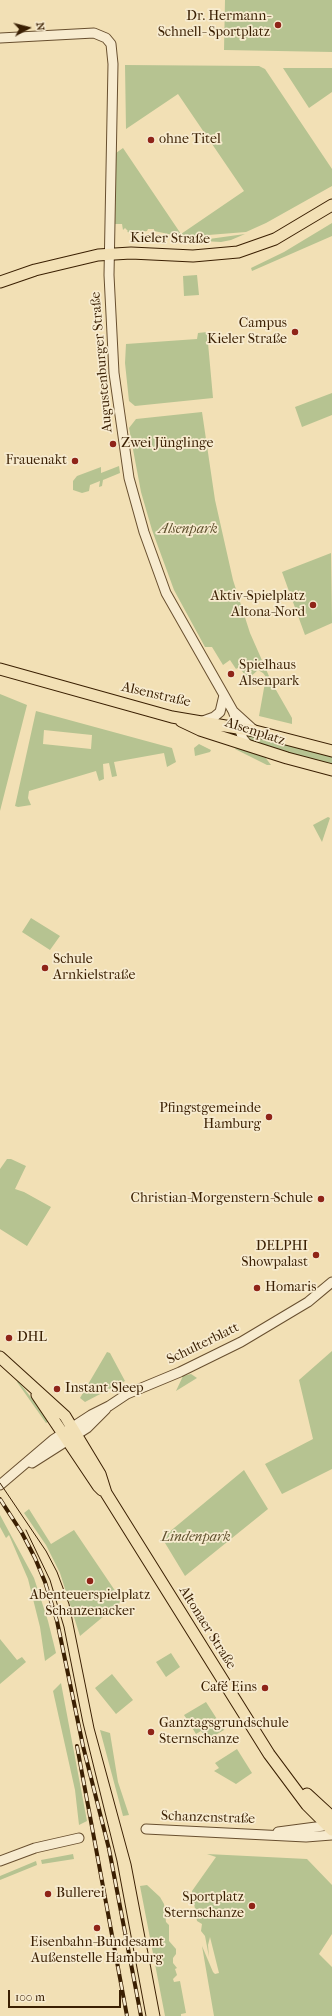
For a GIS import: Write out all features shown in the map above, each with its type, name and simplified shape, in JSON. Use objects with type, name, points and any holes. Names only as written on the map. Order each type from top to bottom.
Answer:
[{"type":"main road","name":"Kieler Straße","points":[[0,282],[73,259],[109,254],[131,253],[193,256],[238,252],[275,239],[332,205]]},
{"type":"main road","name":"Alsenstraße","points":[[0,669],[172,717],[238,727],[332,751]]},
{"type":"main road","name":"Alsenplatz","points":[[172,717],[200,730],[332,770]]},
{"type":"main road","name":"Altonaer Straße","points":[[0,1357],[34,1390],[56,1406],[98,1486],[106,1493],[269,1754],[307,1804],[331,1826]]},
{"type":"street","name":"Augustenburger Straße","points":[[0,38],[94,33],[104,36],[110,42],[113,64],[109,254],[114,373],[125,452],[134,497],[148,545],[166,593],[233,711],[238,727],[248,745]]},
{"type":"street","points":[[203,721],[214,717],[220,712],[224,695]]},
{"type":"street","points":[[233,711],[255,731]]},
{"type":"street","name":"Schulterblatt","points":[[0,1485],[70,1434],[91,1415],[109,1406],[127,1394],[180,1372],[241,1342],[308,1302],[332,1282]]},
{"type":"street","name":"Schanzenstraße","points":[[269,1834],[331,1826]]},
{"type":"street","name":"Schanzenstraße","points":[[146,1829],[269,1834],[314,1838],[331,1826]]},
{"type":"street","points":[[0,1861],[35,1848],[79,1838]]},
{"type":"street","points":[[314,1838],[332,1840]]},
{"type":"green space","name":"Dr. Hermann- Schnell- Sportplatz","points":[[225,0],[332,0],[332,52],[224,50]]},
{"type":"green space","points":[[125,65],[259,66],[265,69],[332,169],[332,186],[266,223],[246,232],[183,237],[154,231],[154,229],[134,233],[127,232],[128,231],[125,228],[123,230],[122,224],[115,224],[116,153],[123,148],[181,234],[244,191],[178,94],[126,129]]},
{"type":"green space","points":[[283,68],[332,68],[332,92],[309,108]]},
{"type":"green space","points":[[332,223],[332,236],[252,271],[251,268],[284,252]]},
{"type":"green space","points":[[245,234],[231,240],[221,242],[183,240],[209,239]]},
{"type":"green space","points":[[197,275],[199,295],[184,296],[183,276]]},
{"type":"green space","points":[[207,332],[213,398],[135,406],[129,401],[125,363],[126,344],[197,339],[198,333]]},
{"type":"green space","points":[[332,393],[332,415],[302,427],[295,407]]},
{"type":"green space","name":"Alsenpark","points":[[202,412],[215,500],[233,580],[250,633],[272,683],[292,718],[292,724],[259,716],[266,677],[263,673],[258,670],[248,679],[239,667],[236,669],[230,660],[223,665],[212,647],[205,647],[174,590],[152,530],[141,492],[129,428],[136,419]]},
{"type":"green space","points":[[119,466],[120,473],[103,480],[102,486],[99,487],[100,481],[90,485],[89,491],[82,493],[73,490],[73,481],[77,476],[101,467],[101,473]]},
{"type":"green space","name":"Aktiv-Spielplatz Altona-Nord","points":[[331,553],[332,623],[305,635],[282,572]]},
{"type":"green space","points":[[0,694],[27,705],[0,811]]},
{"type":"green space","points":[[36,711],[172,748],[176,762],[167,767],[164,753],[114,762],[117,776],[112,777],[109,763],[103,764],[104,779],[99,781],[96,771],[29,791],[28,798],[31,805],[15,806]],"holes":[[[44,730],[92,735],[91,749],[43,744]]]},
{"type":"green space","points":[[243,733],[332,755],[332,765],[257,744],[247,739]]},
{"type":"green space","points":[[199,744],[211,750],[210,752],[195,756],[194,748]]},
{"type":"green space","points":[[236,748],[265,757],[271,765],[267,765],[235,749]]},
{"type":"green space","points":[[328,817],[330,818],[322,842],[313,825]]},
{"type":"green space","points":[[31,918],[60,936],[50,950],[22,932]]},
{"type":"green space","points":[[7,1159],[11,1159],[26,1166],[15,1189],[24,1192],[51,1207],[27,1246],[0,1229],[0,1169]]},
{"type":"green space","points":[[332,1351],[332,1469],[282,1494],[265,1464],[313,1439],[299,1380]]},
{"type":"green space","points":[[107,1352],[110,1353],[125,1381],[85,1402],[80,1398]]},
{"type":"green space","points":[[191,1374],[197,1378],[176,1391],[183,1376]]},
{"type":"green space","points":[[18,1381],[50,1421],[46,1423],[17,1382]]},
{"type":"green space","name":"Lindenpark","points":[[244,1470],[268,1509],[185,1576],[162,1538]]},
{"type":"green space","name":"Abenteuerspielplatz Schanzenacker","points":[[29,1509],[51,1544],[74,1530],[122,1601],[80,1636],[60,1573],[46,1545],[24,1513]]},
{"type":"green space","points":[[0,1515],[34,1578],[48,1621],[56,1653],[45,1661],[40,1627],[28,1579],[9,1535],[6,1538],[0,1527]]},
{"type":"green space","points":[[0,1639],[17,1660],[22,1657],[26,1662],[0,1684]]},
{"type":"green space","points":[[171,1653],[180,1667],[166,1677],[156,1662]]},
{"type":"green space","points":[[112,1674],[133,1700],[116,1714],[95,1688]]},
{"type":"green space","points":[[61,1683],[87,1821],[79,1825],[75,1790],[53,1691]]},
{"type":"green space","points":[[206,1702],[224,1730],[207,1740],[201,1731],[196,1734],[184,1715]]},
{"type":"green space","points":[[100,1730],[110,1733],[118,1782],[129,1815],[123,1816]]},
{"type":"green space","points":[[237,1749],[252,1773],[236,1784],[214,1771],[219,1768],[215,1763]]},
{"type":"green space","points":[[73,1854],[74,1859],[42,1864],[41,1860]]},
{"type":"green space","name":"Sportplatz Sternschanze","points":[[207,1854],[307,1859],[332,1885],[332,1934],[319,1954],[332,1967],[332,2016],[214,2016],[202,1946],[213,1972],[215,1974],[219,1973],[210,1937],[208,1945],[209,1957],[205,1936],[201,1931],[202,1924],[197,1921],[192,1891],[216,1857]]},
{"type":"green space","points":[[36,1861],[37,1865],[0,1880],[0,1876]]},
{"type":"green space","points":[[147,1885],[160,1897],[164,1904],[166,1922],[169,1925],[169,1941],[176,1949],[173,1963],[177,1968],[175,1969],[177,1975],[173,1979],[174,1982],[180,1981],[186,2013],[181,2014],[181,2016],[165,2016],[140,1886]]},
{"type":"tram line","points":[[0,1483],[46,1551],[57,1572],[69,1604],[94,1728],[131,1864],[160,2016]]},
{"type":"tram line","points":[[26,1530],[50,1580],[64,1627],[83,1723],[117,1861],[146,2016]]},
{"type":"railway","points":[[0,1499],[22,1533],[35,1558],[45,1582],[57,1621],[83,1746],[109,1849],[141,2016]]},
{"type":"railway","points":[[77,1746],[127,2016]]},
{"type":"place","name":"Dr. Hermann- Schnell- Sportplatz","points":[[278,25]]},
{"type":"place","name":"ohne Titel","points":[[151,140]]},
{"type":"place","name":"Campus Kieler Straße","points":[[295,332]]},
{"type":"place","name":"Zwei Jünglinge","points":[[113,444]]},
{"type":"place","name":"Frauenakt","points":[[75,461]]},
{"type":"place","name":"Aktiv-Spielplatz Altona-Nord","points":[[313,605]]},
{"type":"place","name":"Spielhaus Alsenpark","points":[[231,674]]},
{"type":"place","name":"Schule Arnkielstraße","points":[[45,968]]},
{"type":"place","name":"Pfingstgemeinde Hamburg","points":[[269,1117]]},
{"type":"place","name":"Christian-Morgenstern-Schule","points":[[321,1199]]},
{"type":"place","name":"DELPHI Showpalast","points":[[316,1255]]},
{"type":"place","name":"Homaris","points":[[257,1288]]},
{"type":"place","name":"DHL","points":[[9,1338]]},
{"type":"place","name":"Instant Sleep","points":[[57,1389]]},
{"type":"place","name":"Abenteuerspielplatz Schanzenacker","points":[[90,1581]]},
{"type":"place","name":"Café Eins","points":[[265,1688]]},
{"type":"place","name":"Ganztagsgrundschule Sternschanze","points":[[151,1732]]},
{"type":"place","name":"Bullerei","points":[[48,1894]]},
{"type":"place","name":"Sportplatz Sternschanze","points":[[252,1906]]},
{"type":"place","name":"Eisenbahn-Bundesamt Außenstelle Hamburg","points":[[97,1928]]}]
